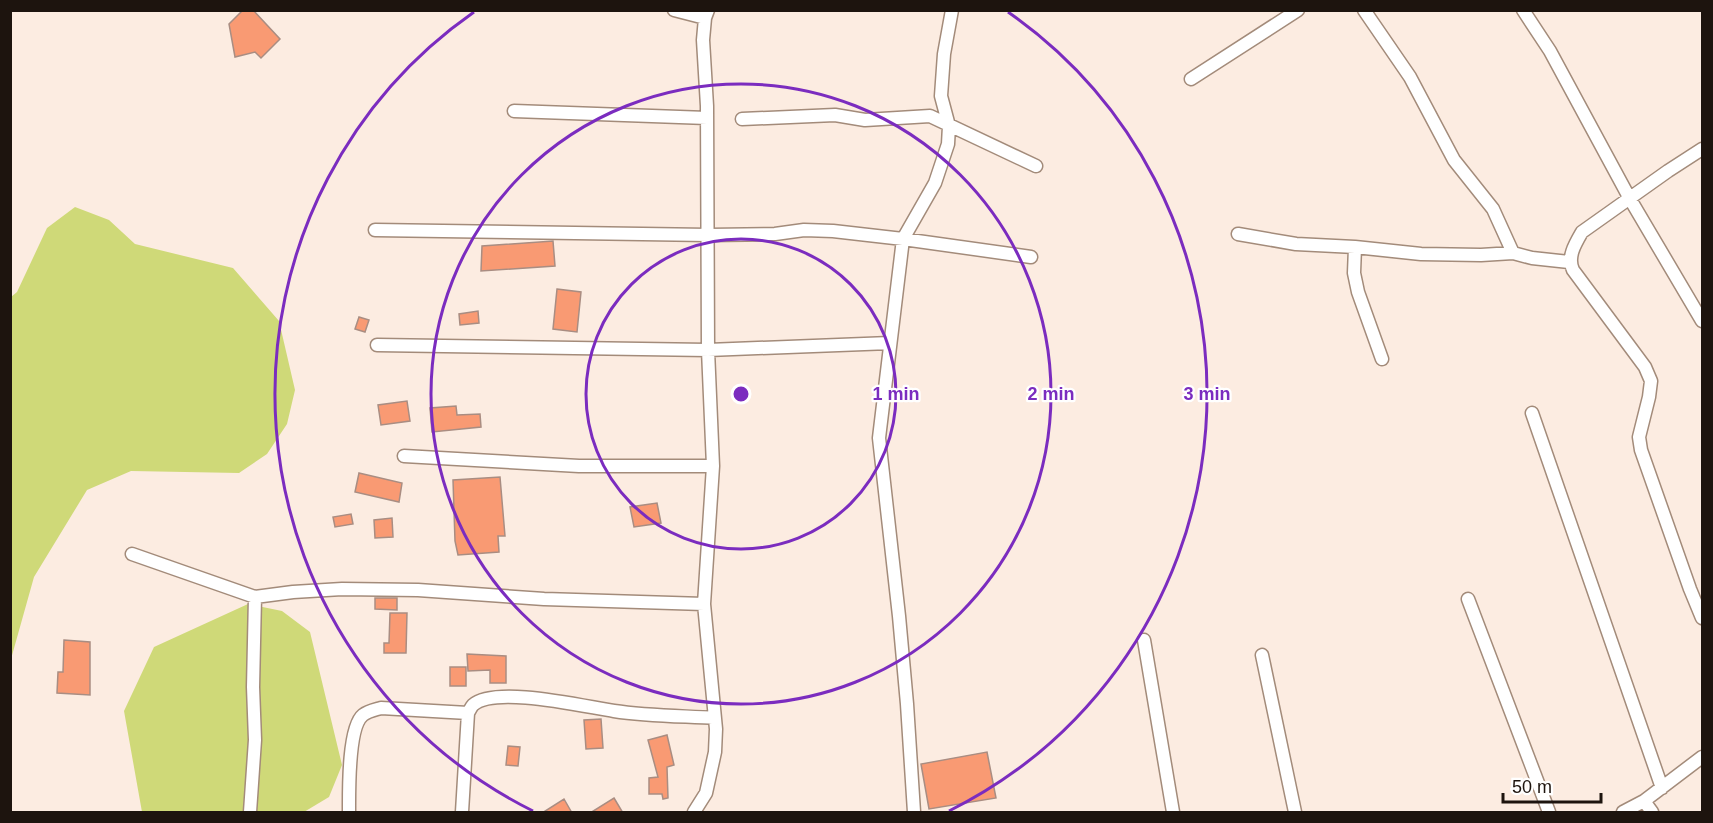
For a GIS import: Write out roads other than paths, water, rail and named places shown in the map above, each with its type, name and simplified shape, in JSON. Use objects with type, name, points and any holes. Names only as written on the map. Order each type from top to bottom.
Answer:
[{"type":"street","points":[[674,10],[706,14],[702,40],[707,118],[708,350],[713,466],[704,604],[715,718],[715,752],[706,793],[694,813]]},
{"type":"street","points":[[914,813],[901,638],[879,438],[903,239],[935,183],[948,144],[949,126],[941,96],[944,54],[952,10]]},
{"type":"street","points":[[1191,79],[1298,10]]},
{"type":"street","points":[[1364,10],[1410,76],[1454,160],[1493,209],[1513,253]]},
{"type":"street","points":[[1523,10],[1550,51],[1629,199],[1702,321]]},
{"type":"street","points":[[514,111],[707,118]]},
{"type":"street","points":[[742,119],[835,115],[865,120],[930,116],[1036,166]]},
{"type":"street","points":[[1702,149],[1582,232],[1569,262],[1645,367],[1651,381],[1639,437],[1641,450],[1702,618]]},
{"type":"street","points":[[375,230],[709,235],[775,234],[804,230],[903,239],[1031,257]]},
{"type":"street","points":[[1238,234],[1296,244],[1421,254],[1513,253],[1532,258],[1569,262]]},
{"type":"street","points":[[1355,247],[1354,273],[1358,292],[1382,359]]},
{"type":"street","points":[[377,345],[708,350],[890,343]]},
{"type":"street","points":[[1532,413],[1662,788]]},
{"type":"street","points":[[404,456],[579,466],[713,466]]},
{"type":"street","points":[[132,554],[255,597],[342,589],[418,590],[544,599],[704,604]]},
{"type":"street","points":[[250,813],[255,740],[253,687],[255,597]]},
{"type":"street","points":[[1468,599],[1549,813]]},
{"type":"street","points":[[1144,640],[1173,813]]},
{"type":"street","points":[[1262,655],[1295,813]]},
{"type":"street","points":[[462,813],[468,713],[473,705],[481,701],[490,698],[515,698],[580,704],[612,711],[715,718]]},
{"type":"street","points":[[349,813],[351,757],[357,724],[362,715],[381,708],[468,713]]},
{"type":"street","points":[[1623,813],[1644,801],[1702,757]]},
{"type":"street","points":[[1644,801],[1652,813]]}]
